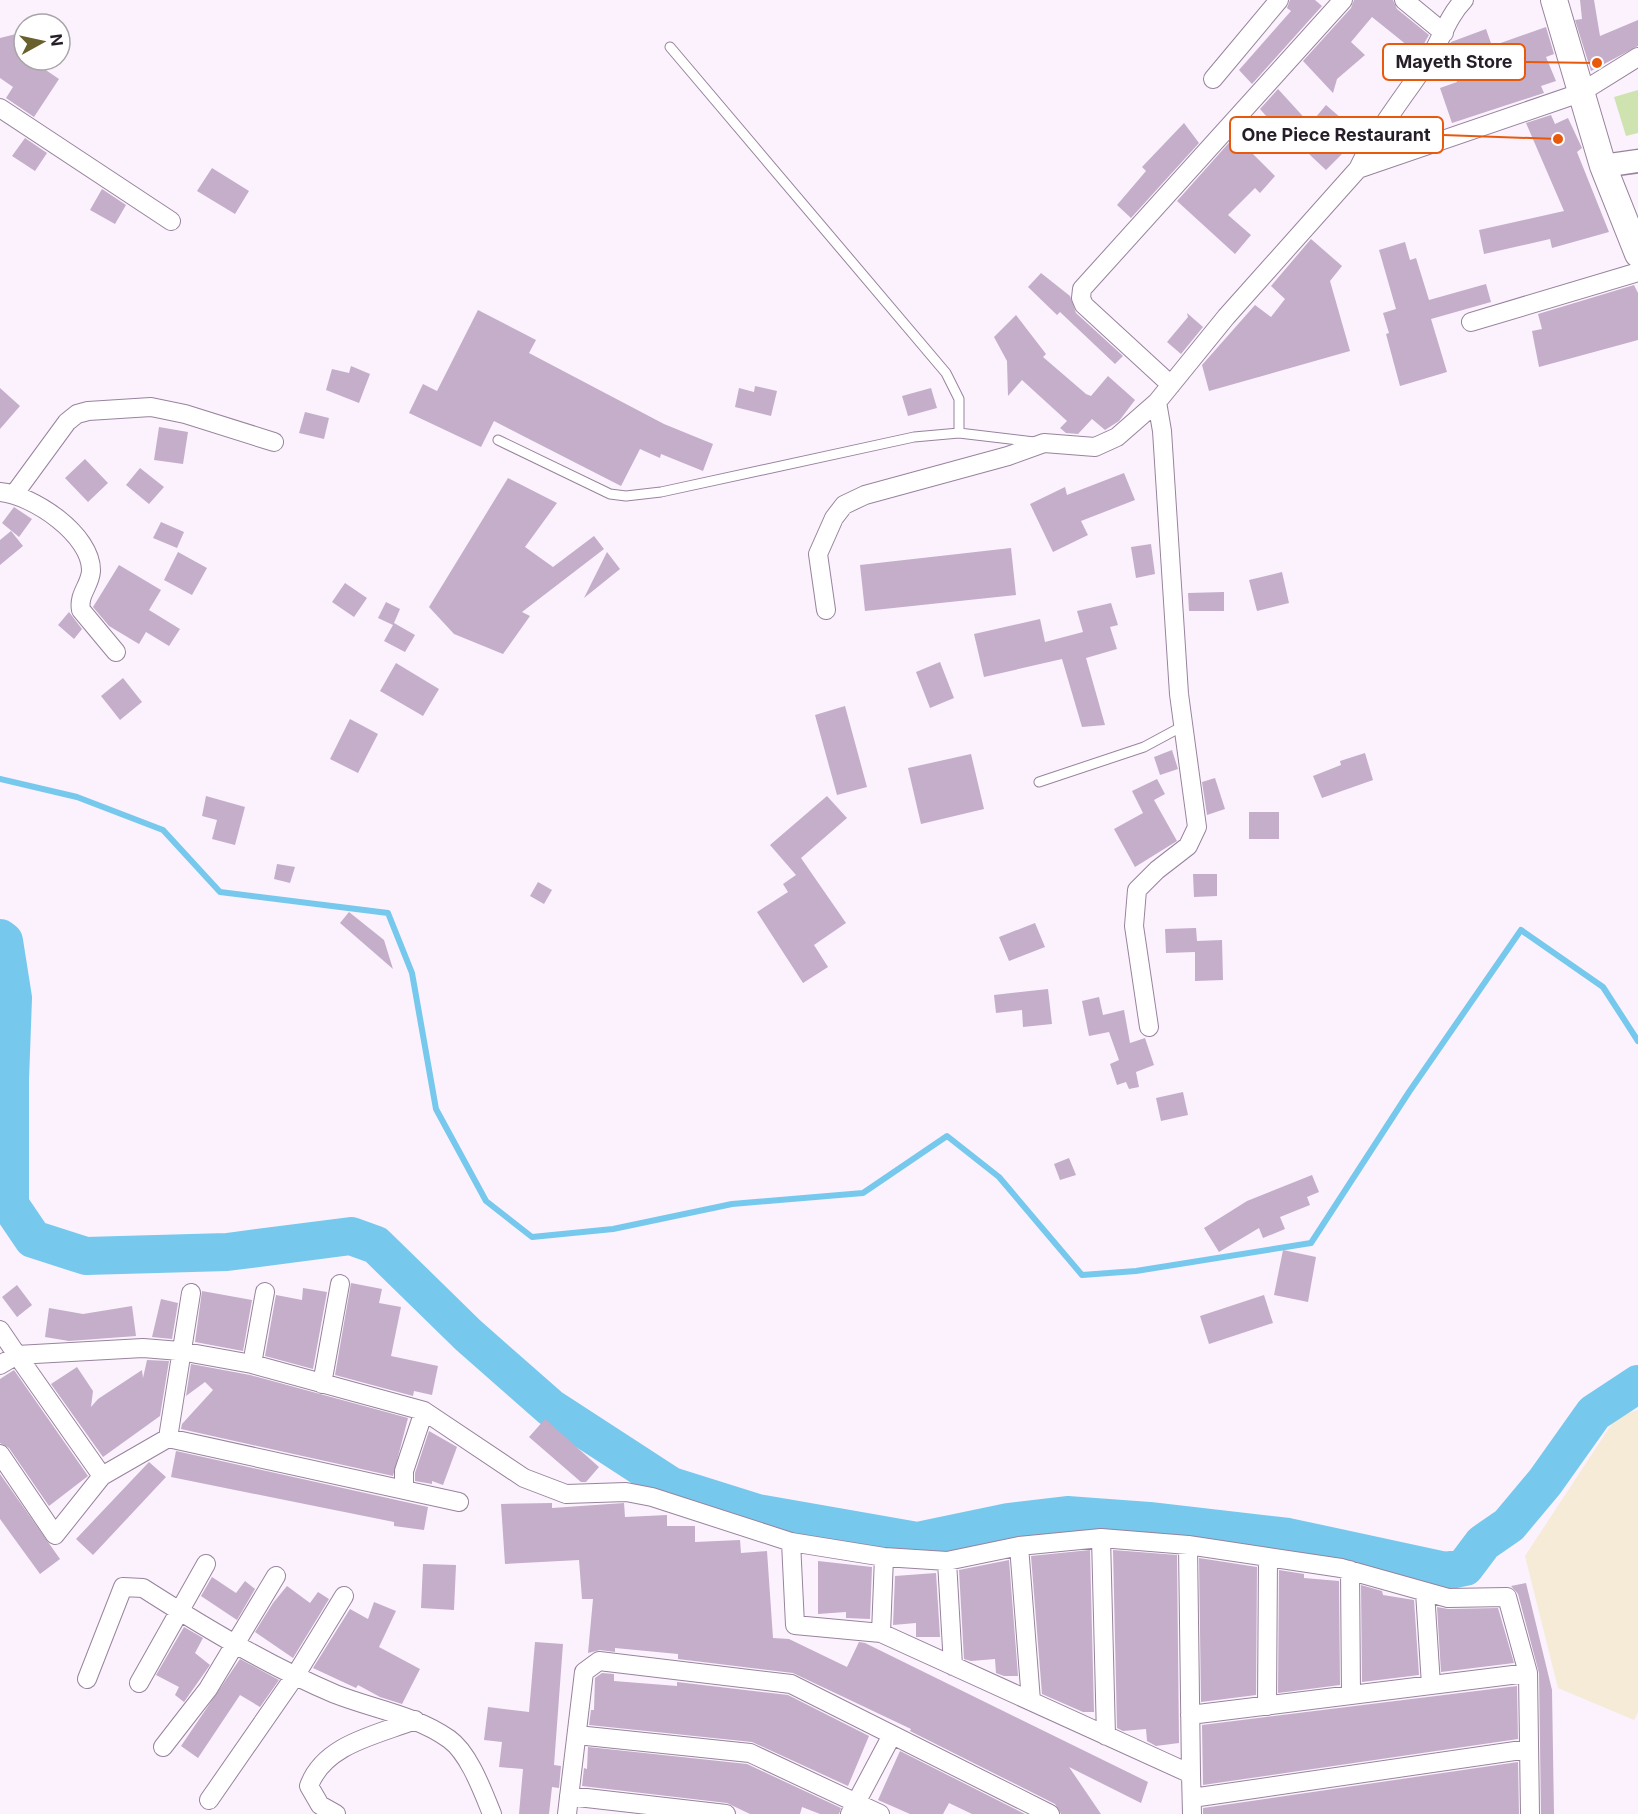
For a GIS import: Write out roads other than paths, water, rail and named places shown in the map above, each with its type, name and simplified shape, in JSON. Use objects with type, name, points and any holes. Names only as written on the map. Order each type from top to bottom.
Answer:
[{"type":"main road","points":[[1554,0],[1603,166],[1638,254]]},
{"type":"street","points":[[1213,79],[1279,0]]},
{"type":"street","points":[[1172,385],[1084,305],[1081,298],[1082,289],[1343,0]]},
{"type":"street","points":[[1404,0],[1426,21],[1444,33]]},
{"type":"street","points":[[826,610],[818,554],[834,518],[844,505],[865,495],[1008,456],[1044,443],[1081,448],[1106,444],[1136,423],[1172,385],[1226,317],[1358,168],[1369,144],[1418,76],[1444,33],[1455,9],[1464,0]]},
{"type":"street","points":[[1358,168],[1580,93],[1638,57]]},
{"type":"street","points":[[0,108],[171,221]]},
{"type":"street","points":[[1603,166],[1638,161]]},
{"type":"street","points":[[1471,322],[1638,272]]},
{"type":"street","points":[[1149,1027],[1134,926],[1137,890],[1157,870],[1188,846],[1197,827],[1183,726],[1164,500],[1162,431],[1157,402]]},
{"type":"street","points":[[116,652],[81,610],[79,602],[91,573],[88,553],[82,542],[40,506],[7,493],[67,422],[77,414],[88,411],[151,407],[185,414],[274,442]]},
{"type":"street","points":[[322,1384],[340,1284]]},
{"type":"street","points":[[252,1364],[265,1292]]},
{"type":"street","points":[[168,1438],[191,1293]]},
{"type":"street","points":[[0,1330],[102,1476]]},
{"type":"street","points":[[0,1365],[17,1355],[143,1348],[180,1351],[252,1364],[424,1411],[524,1478],[566,1494],[626,1492],[644,1495],[790,1542],[884,1557],[947,1561],[1019,1546],[1101,1538],[1188,1545],[1350,1570],[1448,1598],[1507,1597],[1528,1673],[1530,1814]]},
{"type":"street","points":[[404,1488],[404,1471],[424,1411]]},
{"type":"street","points":[[0,1454],[55,1535],[102,1476],[168,1438],[404,1488],[459,1502]]},
{"type":"street","points":[[1101,1538],[1106,1736]]},
{"type":"street","points":[[790,1542],[795,1625],[881,1633],[1191,1774]]},
{"type":"street","points":[[1188,1545],[1192,1806],[1529,1749]]},
{"type":"street","points":[[1019,1546],[1031,1701]]},
{"type":"street","points":[[881,1633],[884,1557]]},
{"type":"street","points":[[1267,1706],[1268,1557]]},
{"type":"street","points":[[947,1561],[953,1666]]},
{"type":"street","points":[[139,1683],[206,1564]]},
{"type":"street","points":[[1350,1570],[1351,1695]]},
{"type":"street","points":[[163,1747],[208,1689],[276,1576]]},
{"type":"street","points":[[87,1679],[123,1587],[142,1588],[272,1666],[338,1695],[415,1720],[451,1740],[477,1777],[492,1814]]},
{"type":"street","points":[[1425,1592],[1431,1685]]},
{"type":"street","points":[[209,1800],[295,1676],[344,1596]]},
{"type":"street","points":[[726,1814],[568,1805],[584,1672],[599,1661],[791,1684],[1050,1814]]},
{"type":"street","points":[[1190,1715],[1528,1673]]},
{"type":"street","points":[[336,1814],[320,1805],[309,1786],[314,1771],[334,1752],[415,1720]]},
{"type":"street","points":[[577,1735],[750,1753],[852,1808],[880,1814]]},
{"type":"street","points":[[852,1808],[892,1735]]},
{"type":"lane","points":[[670,47],[946,373],[959,399],[959,433]]},
{"type":"lane","points":[[498,440],[597,488],[626,496],[662,492],[914,436],[959,433],[1044,443]]},
{"type":"lane","points":[[1039,782],[1144,747],[1183,726]]},
{"type":"waterway","points":[[0,779],[77,797],[163,830],[220,892],[388,913],[412,973],[436,1109],[486,1201],[532,1237],[613,1229],[732,1204],[863,1193],[947,1136],[999,1177],[1082,1275],[1136,1271],[1311,1243],[1409,1092],[1521,930],[1603,987],[1638,1041]]},
{"type":"waterway","points":[[0,938],[4,941],[13,998],[10,1080],[10,1205],[33,1239],[86,1256],[227,1252],[351,1236],[376,1245],[468,1335],[551,1408],[671,1486],[757,1513],[917,1541],[1008,1522],[1067,1515],[1149,1521],[1288,1537],[1446,1571],[1465,1567],[1483,1543],[1509,1525],[1545,1482],[1594,1413],[1638,1384]]},
{"type":"place","name":"Mayeth Store","points":[[1597,63]]},
{"type":"place","name":"One Piece Restaurant","points":[[1558,139]]}]
